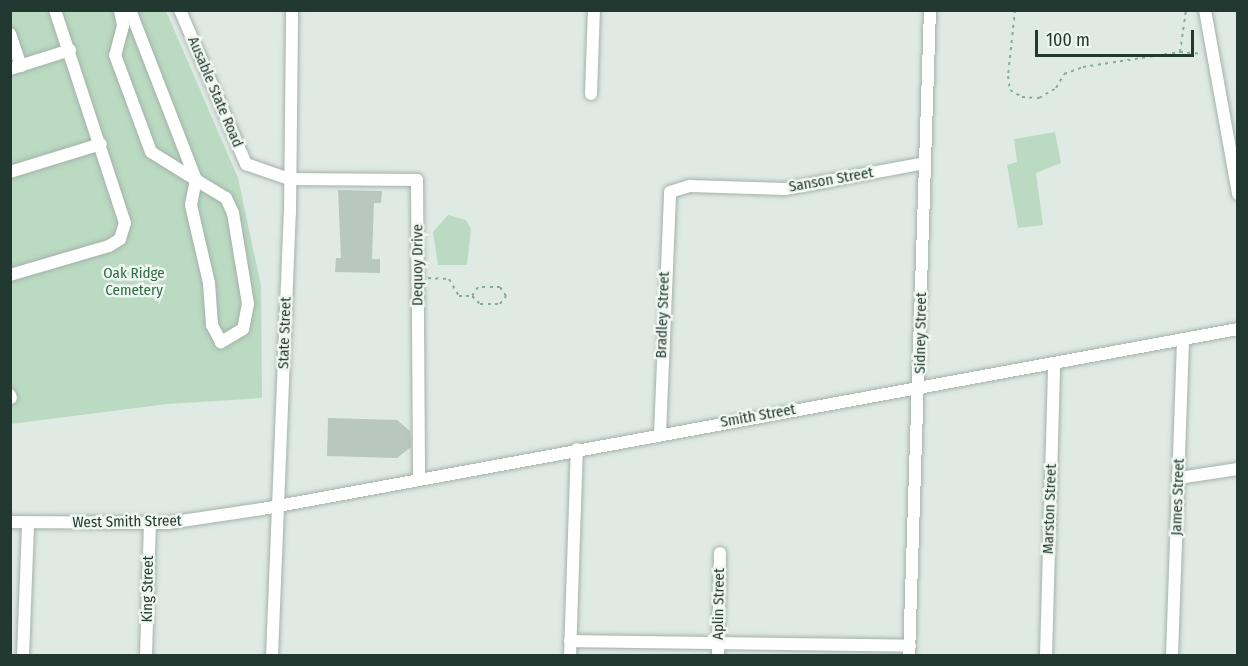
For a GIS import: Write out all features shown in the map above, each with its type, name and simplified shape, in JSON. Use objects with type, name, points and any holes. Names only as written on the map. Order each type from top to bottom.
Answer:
[{"type":"street","points":[[10,275],[120,239],[125,223],[55,10]]},
{"type":"street","points":[[120,10],[123,26],[115,55],[151,152],[196,180],[226,198],[233,213],[248,304],[243,329],[221,342],[212,325],[209,283],[191,205],[196,180],[130,10]]},
{"type":"street","name":"Ausable State Road","points":[[180,10],[246,164],[290,179]]},
{"type":"street","name":"State Street","points":[[272,656],[290,179],[292,10]]},
{"type":"street","points":[[591,93],[594,10]]},
{"type":"street","name":"Sidney Street","points":[[909,651],[920,387],[930,10]]},
{"type":"street","points":[[1205,10],[1238,194]]},
{"type":"street","points":[[10,34],[16,68],[70,50]]},
{"type":"street","points":[[10,172],[100,144]]},
{"type":"street","name":"Sanson Street","points":[[667,196],[681,187],[801,187],[925,163]]},
{"type":"street","name":"Dequoy Drive","points":[[290,179],[417,180],[419,477]]},
{"type":"street","name":"Bradley Street","points":[[660,434],[667,196]]},
{"type":"street","name":"Smith Street","points":[[278,505],[419,477],[1238,329]]},
{"type":"street","name":"James Street","points":[[1172,656],[1183,339]]},
{"type":"street","name":"Marston Street","points":[[1046,656],[1054,363]]},
{"type":"street","points":[[570,656],[577,449]]},
{"type":"street","points":[[1179,478],[1238,469]]},
{"type":"street","name":"West Smith Street","points":[[10,522],[150,523],[278,505]]},
{"type":"street","points":[[23,656],[28,523]]},
{"type":"street","name":"King Street","points":[[146,656],[150,523]]},
{"type":"street","name":"Aplin Street","points":[[718,650],[720,553]]},
{"type":"street","points":[[570,641],[718,650],[909,651]]},
{"type":"path","points":[[1015,10],[1008,76],[1010,90],[1022,97],[1038,98],[1056,88],[1064,74],[1083,67],[1180,52],[1201,54]]},
{"type":"path","points":[[1180,52],[1186,10]]},
{"type":"path","points":[[419,278],[448,279],[459,296],[472,296],[480,304],[500,304],[506,296],[500,287],[478,287],[472,296]]},
{"type":"green space","name":"Oak Ridge Cemetery","points":[[10,11],[166,11],[238,178],[261,286],[262,398],[167,404],[11,424]]},
{"type":"green space","points":[[1055,132],[1061,163],[1036,173],[1043,225],[1018,228],[1007,165],[1017,162],[1014,139]]},
{"type":"green space","points":[[448,215],[466,220],[471,229],[467,265],[438,265],[433,232]]},
{"type":"building","points":[[338,190],[382,191],[381,203],[374,203],[372,259],[380,259],[380,273],[335,272],[336,258],[341,258]]},
{"type":"building","points":[[328,418],[397,420],[410,431],[411,447],[397,458],[327,456]]}]
